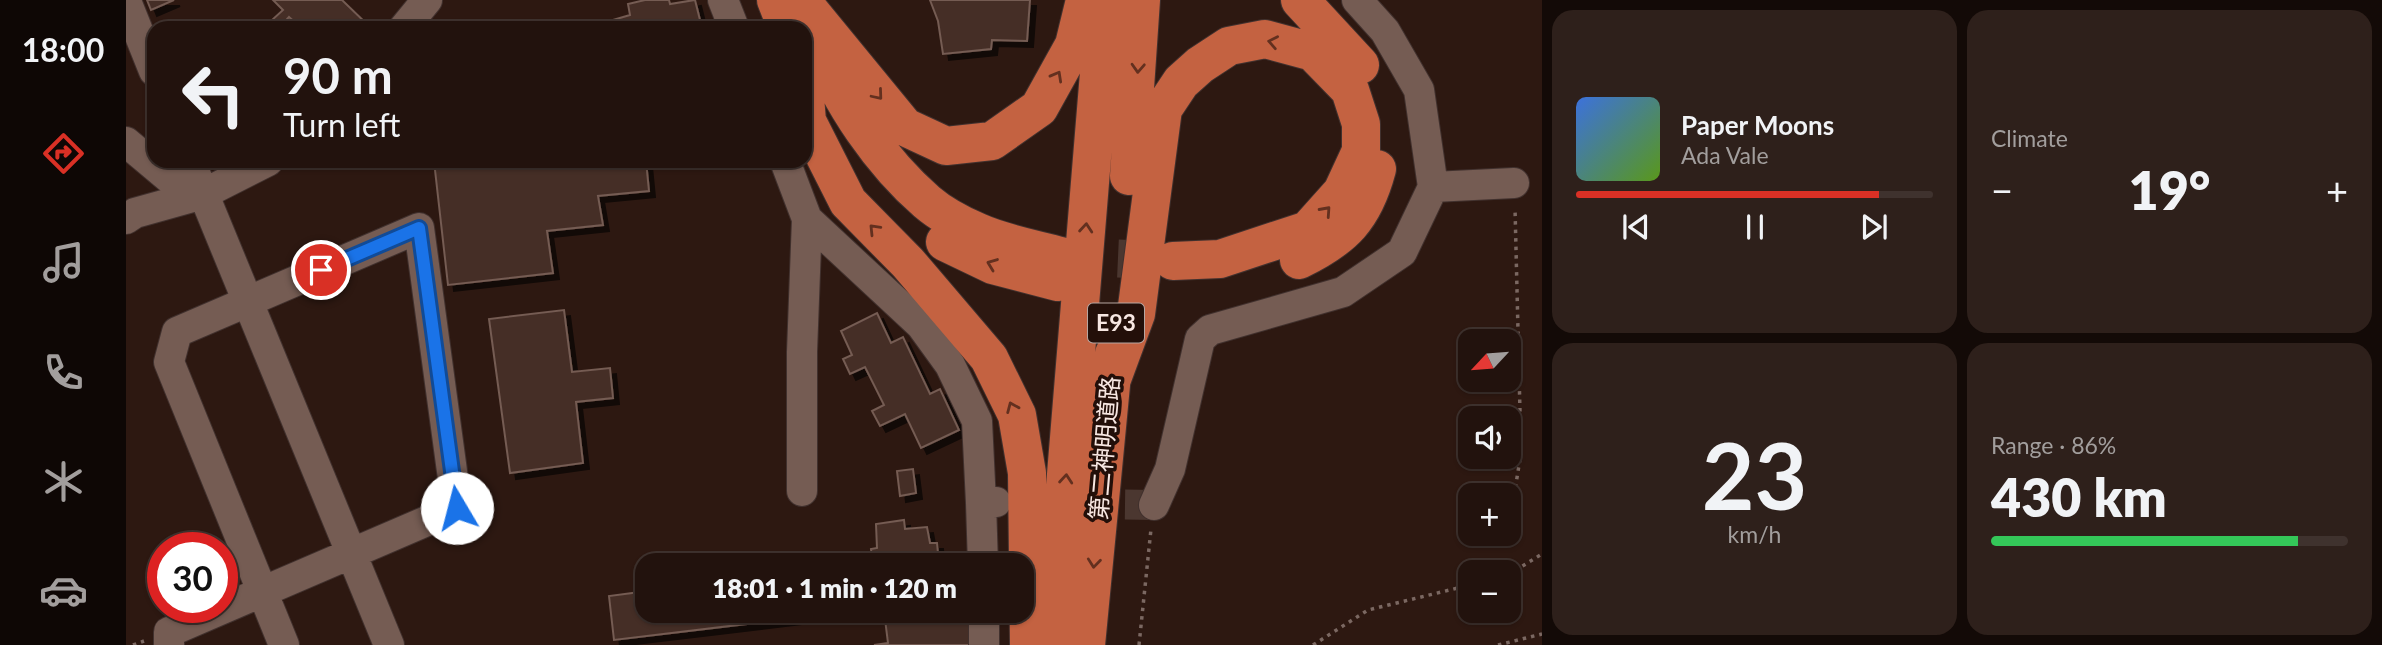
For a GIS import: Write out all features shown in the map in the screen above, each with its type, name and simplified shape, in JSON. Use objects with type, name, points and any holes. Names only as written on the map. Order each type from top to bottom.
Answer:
[{"type":"highway","points":[[812,29],[905,127],[946,146],[992,141],[1039,108],[1074,45],[1086,0]]},
{"type":"highway","name":"第二神明道路","points":[[1052,645],[1105,0]]},
{"type":"highway","name":"第二神明道路","points":[[1086,645],[1112,379],[1142,0]]},
{"type":"highway","points":[[1112,379],[1136,314],[1163,109],[1181,82],[1200,65],[1229,46],[1265,39],[1313,52],[1350,90],[1361,124],[1361,151],[1342,192],[1308,230],[1169,273],[1244,276],[1287,266],[1328,246],[1354,220],[1371,191],[1383,127],[1375,95],[1360,63],[1300,0]]},
{"type":"highway","points":[[792,8],[804,21]]},
{"type":"highway","points":[[812,40],[854,115],[891,167],[929,205],[979,233],[1059,269],[993,265],[937,238],[878,187],[838,129],[812,83]]},
{"type":"highway","points":[[812,131],[848,202],[908,263],[989,358],[1017,415],[1027,473],[1028,645]]},
{"type":"street","points":[[410,21],[427,0]]},
{"type":"street","points":[[723,0],[731,21]]},
{"type":"street","points":[[1154,505],[1170,469],[1200,339],[1210,330],[1343,292],[1402,252],[1433,187],[1419,90],[1385,31],[1357,0]]},
{"type":"street","points":[[126,1],[147,54]]},
{"type":"street","points":[[126,142],[147,160]]},
{"type":"street","points":[[157,168],[169,178],[203,194]]},
{"type":"street","points":[[193,168],[389,645]]},
{"type":"street","points":[[126,219],[135,213],[203,194],[254,168]]},
{"type":"street","points":[[788,168],[807,219],[802,352],[802,491]]},
{"type":"street","points":[[1433,187],[1514,183]]},
{"type":"street","points":[[807,219],[921,325],[950,365],[977,421],[988,503],[984,553]]},
{"type":"street","points":[[169,645],[169,632],[264,592],[457,508],[419,228],[177,332],[169,362],[264,592],[284,645]]},
{"type":"street","points":[[984,623],[984,645]]},
{"type":"path","points":[[1514,183],[1521,453],[1516,483]]},
{"type":"path","points":[[1139,645],[1154,505]]},
{"type":"path","points":[[1521,567],[1542,554]]},
{"type":"path","points":[[1313,645],[1368,610],[1458,588]]},
{"type":"path","points":[[1498,645],[1542,634]]},
{"type":"building","points":[[147,0],[174,0],[151,10]]},
{"type":"building","points":[[273,0],[342,0],[364,21],[293,21],[289,17],[285,21],[273,21],[283,10]]},
{"type":"building","points":[[645,0],[669,0],[670,4],[695,0],[700,21],[613,21],[630,15],[628,4]]},
{"type":"building","points":[[930,0],[1030,0],[1027,41],[992,40],[991,49],[943,54],[938,21]]},
{"type":"building","points":[[435,168],[647,168],[649,191],[598,196],[603,225],[547,231],[553,273],[448,285]]},
{"type":"building","points":[[564,310],[572,372],[610,368],[613,398],[576,402],[583,463],[510,473],[489,319]]},
{"type":"building","points":[[877,313],[891,343],[903,337],[930,394],[940,389],[959,430],[921,448],[905,414],[880,426],[872,411],[884,405],[865,367],[850,374],[843,359],[852,355],[841,331]]},
{"type":"building","points":[[913,469],[916,493],[900,496],[897,471]]},
{"type":"building","points":[[904,520],[905,529],[927,527],[930,543],[937,543],[938,553],[872,553],[871,549],[877,548],[876,524]]},
{"type":"building","points":[[635,593],[635,623],[755,623],[614,640],[609,596]]},
{"type":"building","points":[[886,623],[970,623],[970,645],[874,645],[888,643]]},
{"type":"tunnel","points":[[1061,256],[1173,261]]},
{"type":"tunnel","points":[[1080,504],[1154,505]]},
{"type":"route","points":[[321,270],[419,228],[457,508]]}]
